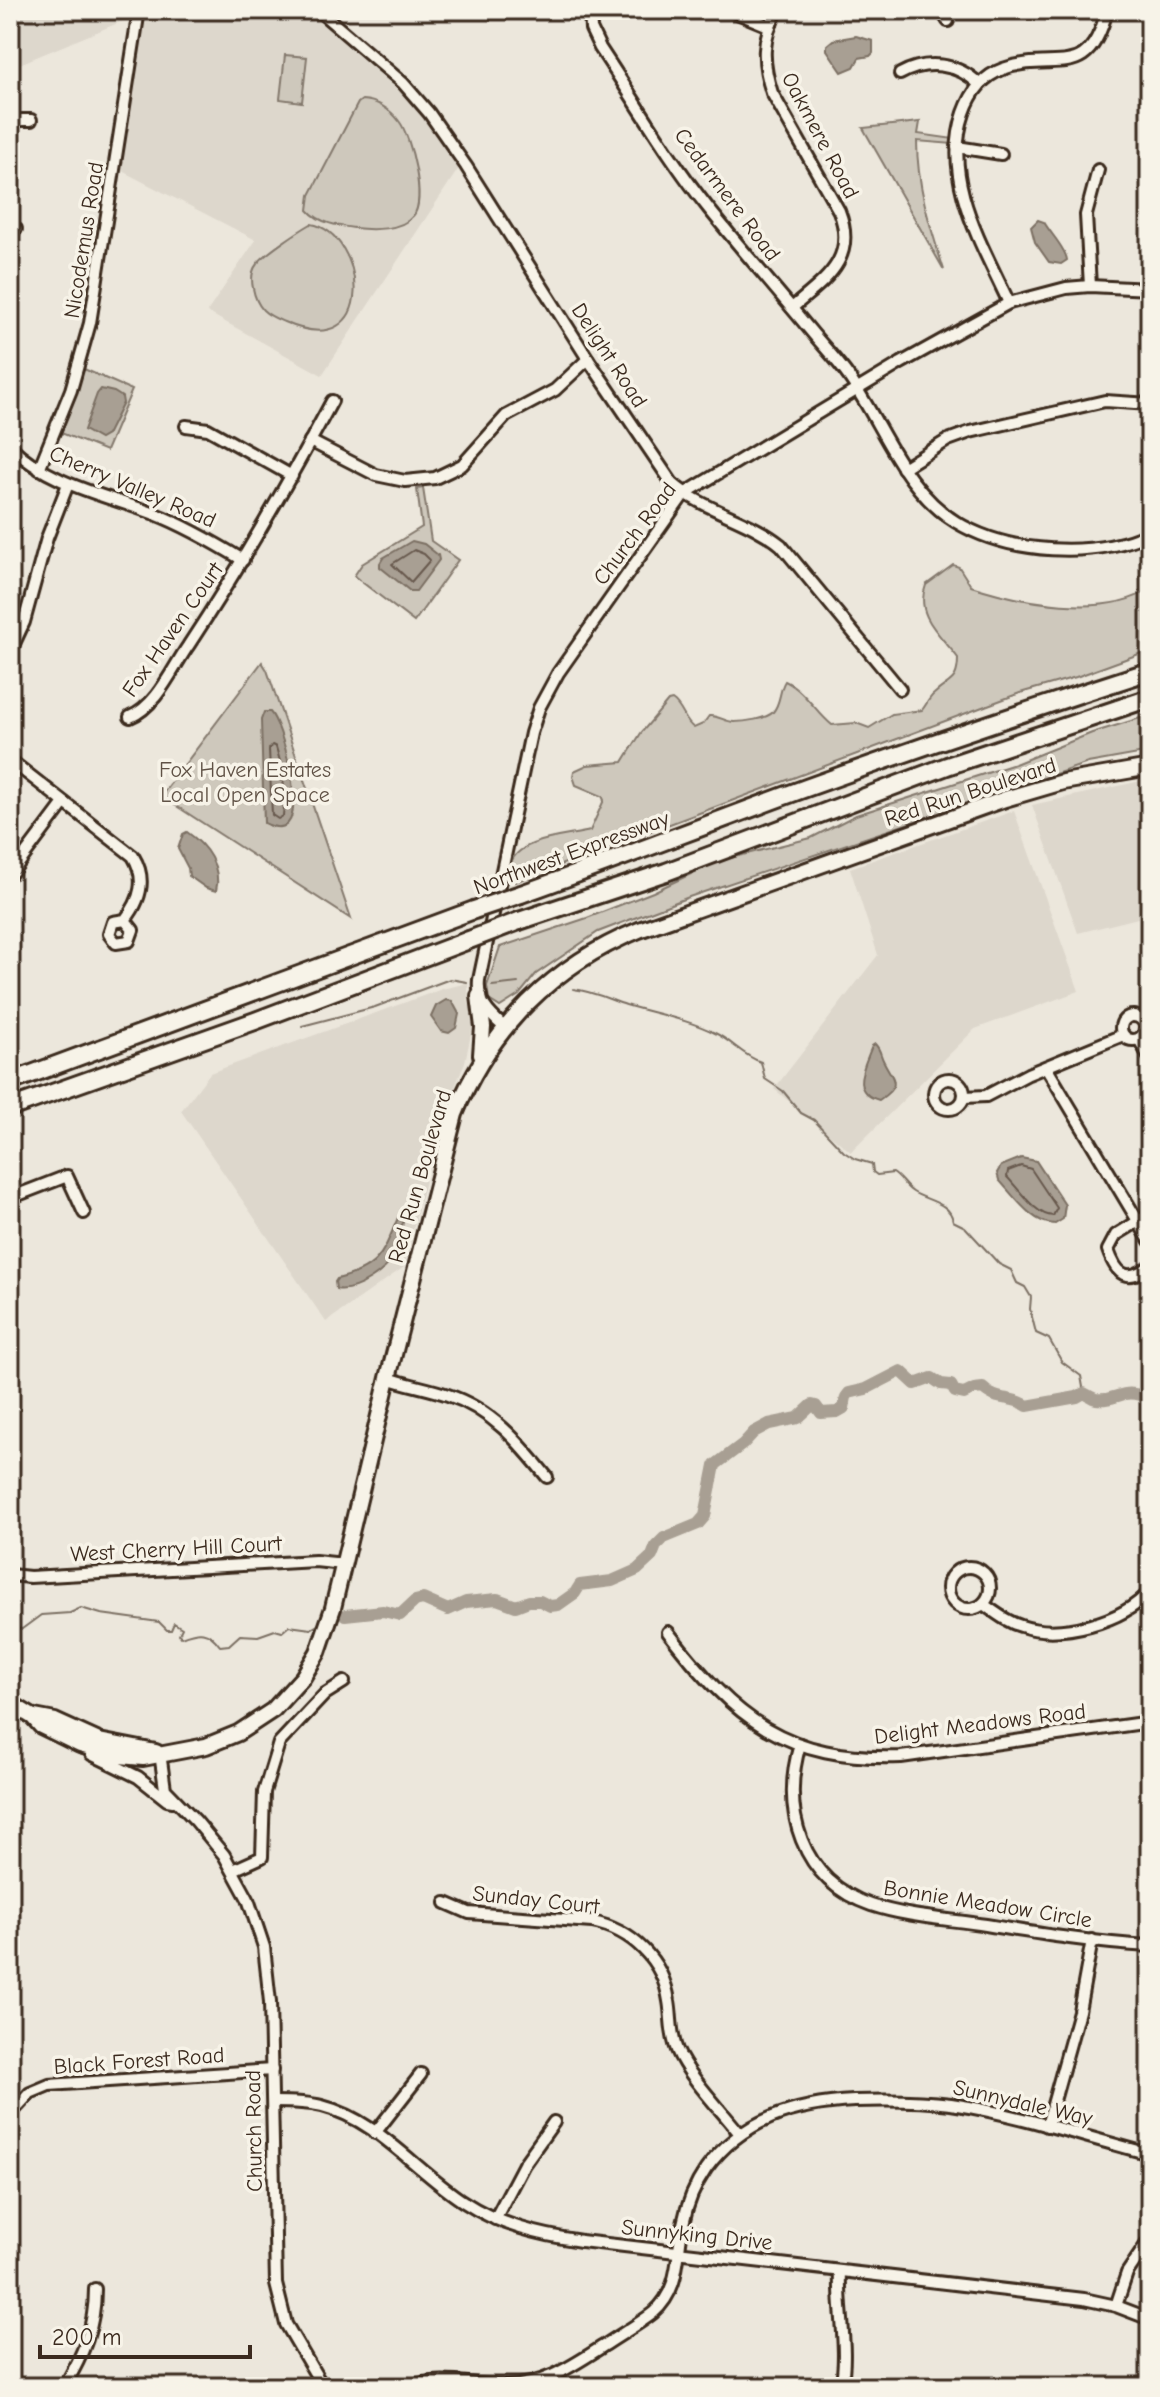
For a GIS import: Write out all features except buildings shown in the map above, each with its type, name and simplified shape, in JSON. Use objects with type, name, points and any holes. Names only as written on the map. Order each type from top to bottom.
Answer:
[{"type":"highway","name":"Northwest Expressway","points":[[10,1079],[93,1053],[474,910],[658,846],[804,789],[1150,671]]},
{"type":"highway","points":[[10,1117],[519,921],[666,872],[947,766],[1150,698]]},
{"type":"highway","points":[[10,1108],[181,1049]]},
{"type":"main road","name":"Red Run Boulevard","points":[[10,1703],[80,1745],[110,1754],[143,1758],[206,1746],[238,1733],[260,1720],[303,1677],[328,1627],[450,1129],[479,1063],[504,1027],[539,990],[600,948],[639,930],[1027,792],[1150,767]]},
{"type":"main road","points":[[479,996],[483,1027],[479,1063]]},
{"type":"street","name":"Nicodemus Road","points":[[39,469],[71,390],[90,323],[139,10]]},
{"type":"street","name":"Delight Road","points":[[318,10],[403,83],[429,113],[663,471],[684,494],[762,532],[781,545],[900,689]]},
{"type":"street","name":"Cedarmere Road","points":[[590,10],[591,29],[600,48],[695,191],[850,377],[903,468],[924,497],[944,514],[974,532],[1006,542],[1086,549],[1113,546],[1150,533]]},
{"type":"street","points":[[730,10],[769,26]]},
{"type":"street","name":"Oakmere Road","points":[[778,10],[769,26],[764,50],[764,65],[772,93],[839,211],[844,229],[844,248],[834,270],[792,308]]},
{"type":"street","points":[[941,10],[948,21]]},
{"type":"street","points":[[1009,303],[965,203],[959,181],[957,147],[967,104],[979,84],[1004,69],[1064,62],[1082,56],[1095,43],[1107,10]]},
{"type":"street","points":[[900,74],[917,67],[954,67],[968,73],[979,84]]},
{"type":"street","points":[[10,120],[31,120]]},
{"type":"street","points":[[957,147],[1001,154]]},
{"type":"street","points":[[1090,286],[1086,215],[1098,170]]},
{"type":"street","name":"Church Road","points":[[479,996],[479,980],[539,708],[557,675],[684,494],[948,335],[1009,303],[1041,293],[1090,286],[1150,289]]},
{"type":"street","points":[[310,441],[376,475],[405,481],[435,478],[462,465],[496,424],[555,390],[588,359]]},
{"type":"street","name":"Fox Haven Court","points":[[130,717],[151,702],[243,560],[332,401]]},
{"type":"street","points":[[903,468],[948,440],[970,432],[1105,401],[1150,404]]},
{"type":"street","points":[[186,426],[208,429],[292,476]]},
{"type":"street","name":"Cherry Valley Road","points":[[10,446],[39,469],[68,484],[175,522],[243,560]]},
{"type":"street","points":[[10,652],[24,622],[47,538],[68,484]]},
{"type":"street","points":[[10,760],[123,847],[139,866],[141,893],[134,910],[125,920]]},
{"type":"street","points":[[12,869],[64,803]]},
{"type":"street","points":[[479,996],[487,1012],[504,1027]]},
{"type":"street","points":[[1123,1035],[1123,1024],[1128,1017],[1136,1017],[1147,1020],[1139,1039]]},
{"type":"street","points":[[1123,1035],[1139,1039]]},
{"type":"street","points":[[964,1097],[986,1096],[1123,1035]]},
{"type":"street","points":[[1139,1039],[1150,1059]]},
{"type":"street","points":[[1046,1067],[1150,1241]]},
{"type":"street","points":[[10,1198],[67,1176],[84,1213]]},
{"type":"street","points":[[1150,1214],[1116,1235],[1108,1245],[1109,1255],[1118,1270],[1127,1276],[1135,1276],[1150,1266]]},
{"type":"street","points":[[388,1378],[447,1394],[485,1413],[515,1439],[547,1477]]},
{"type":"street","name":"West Cherry Hill Court","points":[[10,1575],[315,1561],[344,1564]]},
{"type":"street","points":[[973,1567],[987,1576],[990,1590],[983,1604],[971,1609],[954,1603],[948,1586],[954,1573],[973,1567]]},
{"type":"street","points":[[983,1604],[1020,1626],[1055,1630],[1118,1616],[1150,1591]]},
{"type":"street","name":"Delight Meadows Road","points":[[668,1632],[714,1689],[735,1708],[778,1735],[844,1755],[901,1757],[1150,1722]]},
{"type":"street","points":[[233,1870],[262,1857],[262,1803],[279,1743],[325,1694],[344,1682]]},
{"type":"street","points":[[37,1721],[66,1743],[123,1768],[167,1800],[175,1801]]},
{"type":"street","name":"Bonnie Meadow Circle","points":[[800,1744],[792,1775],[796,1825],[814,1863],[843,1890],[870,1905],[893,1911],[1150,1946]]},
{"type":"street","name":"Church Road","points":[[160,1753],[163,1783],[175,1801],[213,1840],[233,1870],[254,1914],[266,1957],[277,2296],[286,2324],[323,2387]]},
{"type":"street","name":"Sunday Court","points":[[446,1903],[469,1913],[592,1922],[632,1939],[653,1959],[664,1981],[674,2041],[681,2058],[740,2134]]},
{"type":"street","points":[[1047,2126],[1079,2011],[1092,1940]]},
{"type":"street","name":"Black Forest Road","points":[[16,2108],[30,2093],[49,2085],[272,2070]]},
{"type":"street","points":[[375,2133],[421,2074]]},
{"type":"street","name":"Sunnydale Way","points":[[408,2387],[444,2380],[517,2386],[557,2375],[656,2310],[665,2301],[674,2282],[682,2225],[698,2182],[716,2156],[740,2134],[763,2119],[791,2110],[822,2104],[875,2101],[947,2104],[1047,2126],[1150,2154]]},
{"type":"street","name":"Sunnyking Drive","points":[[273,2102],[306,2103],[352,2117],[454,2195],[495,2219],[552,2237],[1084,2299],[1116,2306],[1150,2319]]},
{"type":"street","points":[[495,2219],[518,2173],[554,2122]]},
{"type":"street","points":[[1116,2306],[1127,2273],[1150,2239]]},
{"type":"street","points":[[840,2271],[844,2359],[841,2387]]},
{"type":"street","points":[[64,2387],[89,2337],[95,2289]]},
{"type":"shaded area","points":[[10,10],[131,10],[130,18],[10,68]]},
{"type":"shaded area","points":[[145,10],[179,15],[185,10],[306,10],[414,104],[461,165],[322,375],[207,312],[256,240],[120,170]]},
{"type":"shaded area","points":[[1150,779],[1150,915],[1078,933],[1032,805]]},
{"type":"shaded area","points":[[1014,811],[1079,991],[975,1029],[851,1152],[774,1089],[878,955],[850,868]]},
{"type":"shaded area","points":[[468,983],[468,1001],[475,1016],[465,1062],[437,1131],[404,1267],[326,1322],[181,1111],[210,1073],[442,989]]},
{"type":"green space","points":[[285,55],[307,57],[302,102],[280,99]]},
{"type":"green space","points":[[362,100],[378,104],[396,117],[404,129],[412,154],[418,183],[417,208],[408,221],[394,227],[369,229],[342,226],[323,221],[308,210],[310,195]]},
{"type":"green space","points":[[920,122],[918,134],[954,139],[953,144],[917,141],[922,190],[944,270],[863,128]]},
{"type":"green space","points":[[311,224],[330,233],[344,249],[352,270],[354,292],[350,312],[337,326],[315,331],[284,322],[265,312],[257,300],[252,281],[254,269],[261,260]]},
{"type":"green space","points":[[84,369],[132,390],[106,451],[61,433]]},
{"type":"green space","points":[[423,488],[431,541],[458,560],[414,622],[354,576],[362,564],[422,527],[417,489]]},
{"type":"green space","points":[[953,565],[959,567],[971,586],[1037,602],[1062,605],[1110,603],[1150,589],[1150,650],[1020,693],[515,882],[510,866],[522,850],[544,840],[590,831],[604,800],[602,796],[576,785],[574,771],[587,765],[623,762],[641,733],[668,701],[676,703],[694,728],[703,724],[709,716],[734,722],[755,720],[770,714],[777,705],[785,681],[832,725],[856,723],[869,728],[892,714],[922,710],[956,672],[958,658],[926,616],[923,596],[926,585]]},
{"type":"green space","name":"Fox Haven Estates Local Open Space","points":[[262,662],[267,670],[351,919],[161,796]]},
{"type":"green space","points":[[1150,715],[1150,752],[1088,763],[689,897],[598,932],[536,974],[519,995],[500,1007],[489,1000],[487,986],[500,947],[653,892],[718,861],[811,838],[856,815],[1015,764],[1092,733]]},
{"type":"water","points":[[856,36],[873,41],[873,53],[859,58],[854,67],[842,72],[827,50],[827,45],[833,40]]},
{"type":"water","points":[[1038,220],[1044,222],[1064,251],[1067,260],[1061,264],[1049,262],[1035,242],[1031,227]]},
{"type":"water","points":[[101,389],[122,397],[123,403],[107,435],[100,439],[84,430]]},
{"type":"water","points":[[412,541],[424,544],[438,555],[439,560],[416,591],[410,591],[380,567],[383,558]]},
{"type":"water","points":[[264,712],[270,712],[275,720],[290,767],[292,814],[288,823],[280,827],[264,823],[261,720]]},
{"type":"water","points":[[187,832],[211,857],[217,873],[216,891],[189,876],[178,849],[183,834]]},
{"type":"water","points":[[446,1000],[452,1001],[459,1014],[456,1028],[449,1033],[441,1031],[431,1017],[436,1006]]},
{"type":"water","points":[[875,1044],[894,1082],[891,1090],[879,1100],[864,1091],[861,1085],[863,1070]]},
{"type":"water","points":[[1021,1158],[1036,1161],[1065,1205],[1063,1219],[1055,1224],[1031,1214],[999,1180],[997,1173],[1001,1166]]},
{"type":"water","points":[[406,1208],[396,1255],[391,1261],[378,1274],[361,1284],[336,1289],[337,1279],[365,1269],[374,1262],[386,1246],[402,1209]]},
{"type":"waterway","points":[[302,1026],[375,1007],[450,979],[467,982]]},
{"type":"waterway","points":[[492,986],[518,983]]},
{"type":"waterway","points":[[573,989],[704,1028],[761,1062],[765,1079],[783,1091],[801,1113],[814,1120],[844,1152],[872,1164],[873,1172],[877,1175],[893,1173],[913,1192],[943,1206],[953,1221],[965,1227],[999,1264],[1011,1270],[1017,1283],[1025,1287],[1031,1297],[1030,1309],[1036,1333],[1049,1339],[1062,1362],[1081,1376],[1084,1393]]},
{"type":"waterway","points":[[345,1615],[383,1611],[400,1615],[415,1601],[423,1599],[448,1610],[466,1602],[497,1599],[516,1606],[529,1601],[558,1605],[575,1593],[580,1585],[612,1581],[637,1570],[652,1556],[664,1538],[698,1524],[705,1516],[715,1465],[754,1432],[769,1424],[798,1418],[812,1405],[821,1413],[837,1412],[844,1408],[849,1393],[866,1389],[901,1371],[915,1384],[932,1378],[964,1394],[983,1388],[1027,1406],[1084,1393],[1096,1399],[1126,1394],[1150,1399]]},
{"type":"waterway","points":[[10,1627],[22,1629],[41,1615],[70,1613],[81,1608],[159,1622],[167,1630],[171,1630],[174,1623],[182,1628],[181,1637],[203,1632],[220,1646],[229,1645],[240,1635],[258,1636],[275,1630],[282,1632],[289,1626],[311,1629],[321,1623]]},
{"type":"waterway","points":[[335,1618],[345,1615]]}]
